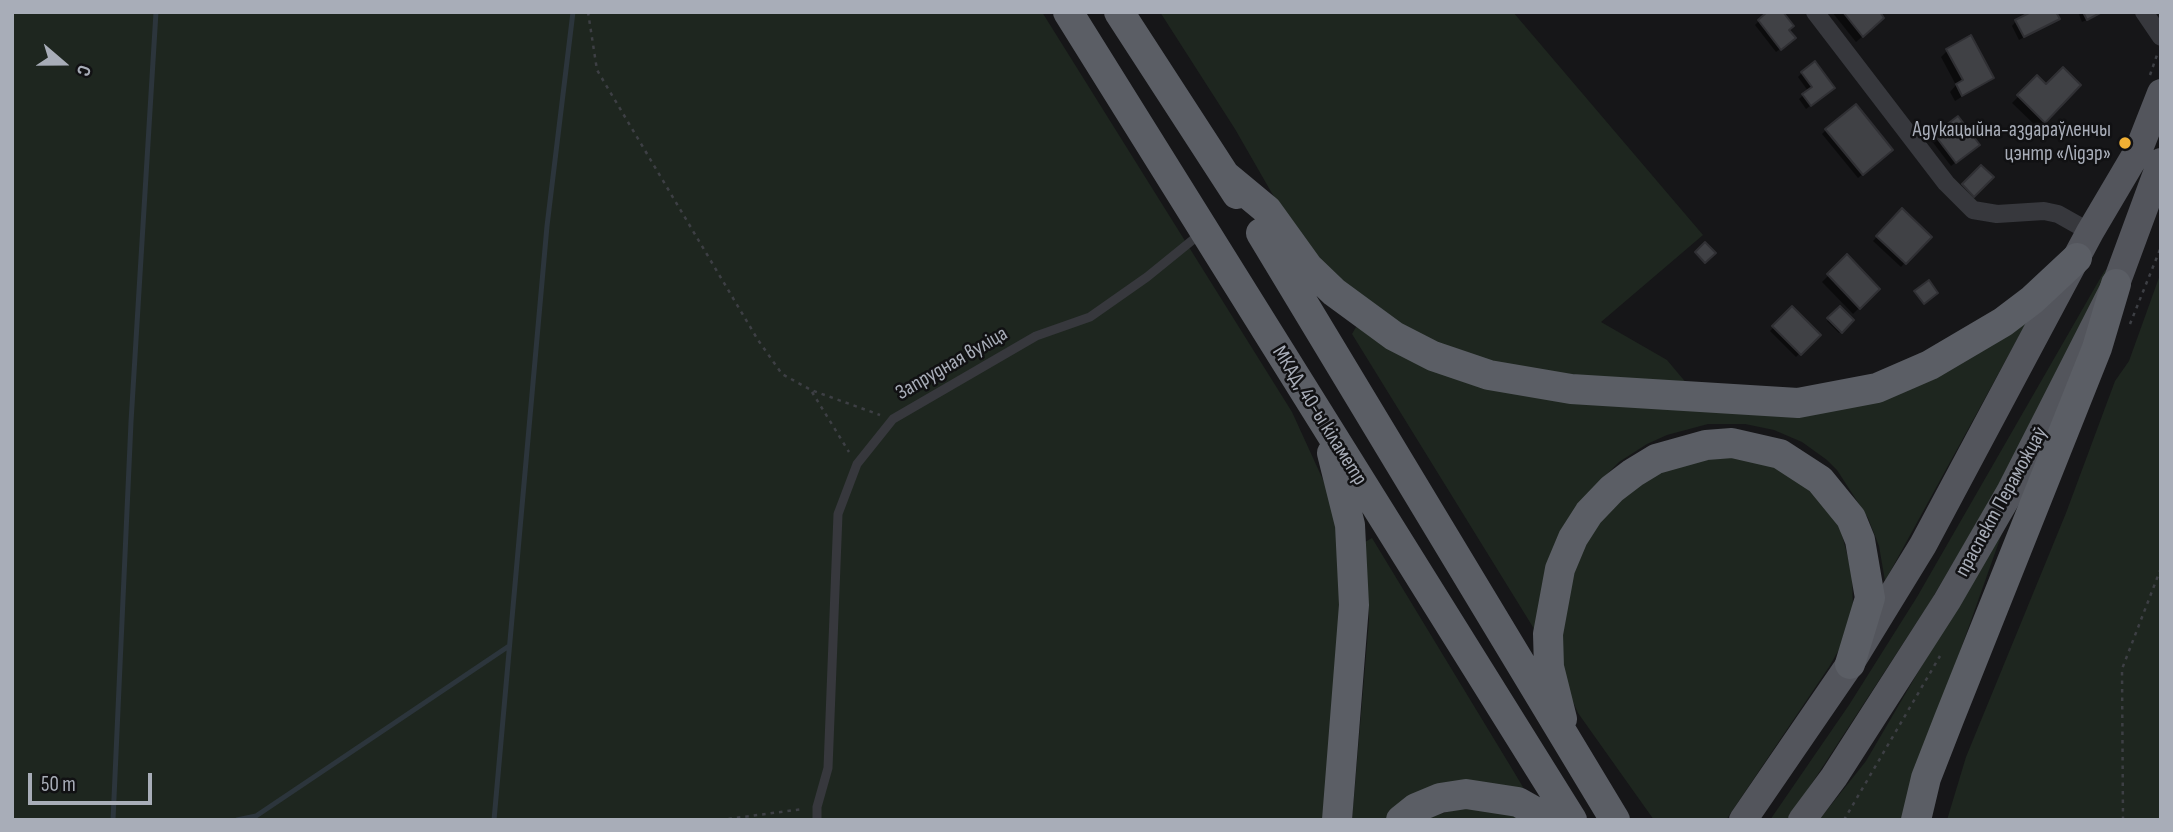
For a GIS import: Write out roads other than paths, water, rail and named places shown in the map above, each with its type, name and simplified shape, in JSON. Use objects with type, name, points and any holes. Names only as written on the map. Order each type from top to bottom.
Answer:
[{"type":"highway","name":"МКАД, 40-ы кіламетр","points":[[1068,12],[1572,820]]},
{"type":"highway","name":"МКАД, 40-ы кіламетр","points":[[1119,12],[1226,176],[1568,747],[1615,820]]},
{"type":"highway","points":[[1226,176],[1267,210],[1308,267],[1334,292],[1394,336],[1433,356],[1489,375],[1571,389],[1798,403],[1877,388],[1930,365],[2003,322],[2032,300],[2077,258]]},
{"type":"highway","points":[[1916,820],[1926,778],[1948,719],[2097,348],[2119,276]]},
{"type":"highway","points":[[1325,426],[1350,525],[1354,605],[1337,820]]},
{"type":"highway","points":[[1568,747],[1549,667],[1548,634],[1560,569],[1573,538],[1589,513],[1612,489],[1656,459],[1678,451],[1732,443],[1756,446],[1799,465],[1838,498],[1860,540],[1870,598],[1850,664]]},
{"type":"highway","points":[[1402,820],[1416,808],[1440,798],[1466,794],[1518,802],[1550,820]]},
{"type":"main road","points":[[1743,820],[1850,664],[1923,545],[2090,232],[2139,149],[2161,93]]},
{"type":"main road","name":"праспект Пераможцаў","points":[[1802,820],[1834,777],[1953,590],[2010,492],[2119,276],[2161,162]]},
{"type":"main road","points":[[2077,258],[2105,257],[2119,276]]},
{"type":"street","points":[[1815,12],[1946,183],[1973,211],[1997,214],[2044,211],[2058,215],[2090,232]]},
{"type":"street","points":[[2144,12],[2161,37]]},
{"type":"lane","name":"Запрудная вуліца","points":[[817,820],[817,807],[828,768],[838,514],[857,464],[893,419],[1036,336],[1090,317],[1147,277],[1204,231]]},
{"type":"waterway","points":[[113,820],[131,422],[156,12]]},
{"type":"waterway","points":[[494,820],[547,226],[573,12]]},
{"type":"waterway","points":[[237,820],[256,816],[509,646]]},
{"type":"place","name":"Адукацыйна-аздараўленчы цэнтр «Лідэр»","points":[[2125,143]]}]
